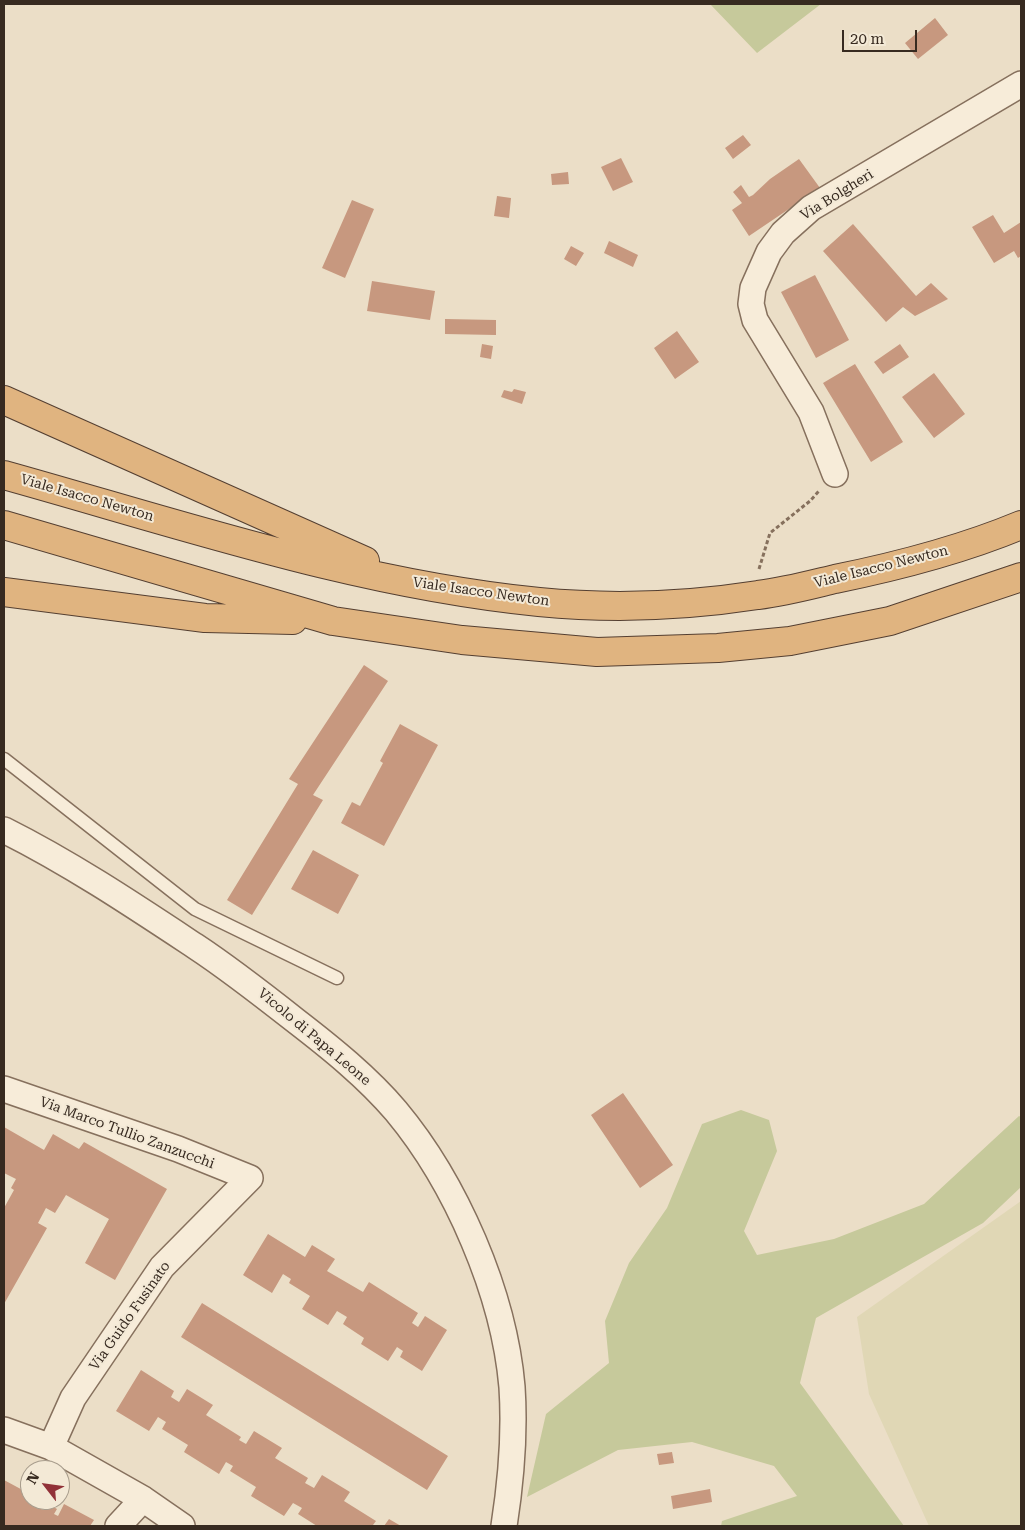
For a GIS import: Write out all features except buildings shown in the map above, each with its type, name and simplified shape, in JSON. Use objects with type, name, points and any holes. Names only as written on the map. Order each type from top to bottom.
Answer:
[{"type":"highway","points":[[4,400],[412,582]]},
{"type":"highway","name":"Viale Isacco Newton","points":[[4,475],[318,562],[482,595],[541,602],[651,604],[724,600],[761,595],[876,571],[936,555],[1021,525]]},
{"type":"highway","points":[[4,525],[333,621]]},
{"type":"highway","points":[[4,592],[205,618],[333,621],[532,648],[597,652],[718,648],[790,641],[890,621],[1021,577]]},
{"type":"street","name":"Via Bolgheri","points":[[835,474],[811,412],[755,320],[752,296],[760,271],[783,233],[811,208],[1021,84]]},
{"type":"street","name":"Vicolo di Papa Leone","points":[[4,830],[110,890],[256,989],[360,1074],[411,1131],[442,1176],[464,1218],[482,1263],[501,1327],[512,1400],[510,1473],[504,1526]]},
{"type":"street","name":"Via Marco Tullio Zanzucchi","points":[[4,1089],[178,1149],[250,1178]]},
{"type":"street","name":"Via Guido Fusinato","points":[[51,1447],[73,1398],[162,1267],[250,1178]]},
{"type":"street","points":[[4,1430],[51,1447],[143,1499],[182,1526]]},
{"type":"street","points":[[118,1526],[143,1499]]},
{"type":"lane","points":[[4,759],[194,909],[337,978]]},
{"type":"path","points":[[759,569],[770,534],[810,501],[835,474]]},
{"type":"shaded area","points":[[1021,1201],[1021,1526],[929,1526],[869,1394],[857,1317]]},
{"type":"green space","points":[[710,4],[821,4],[757,53]]},
{"type":"green space","points":[[741,1110],[769,1120],[777,1151],[744,1231],[757,1255],[834,1239],[924,1204],[1019,1116],[1021,1117],[1021,1187],[983,1223],[816,1318],[800,1383],[904,1526],[721,1526],[722,1521],[797,1496],[774,1466],[692,1442],[618,1450],[527,1497],[546,1414],[609,1363],[605,1321],[629,1263],[667,1208],[702,1124]]}]
